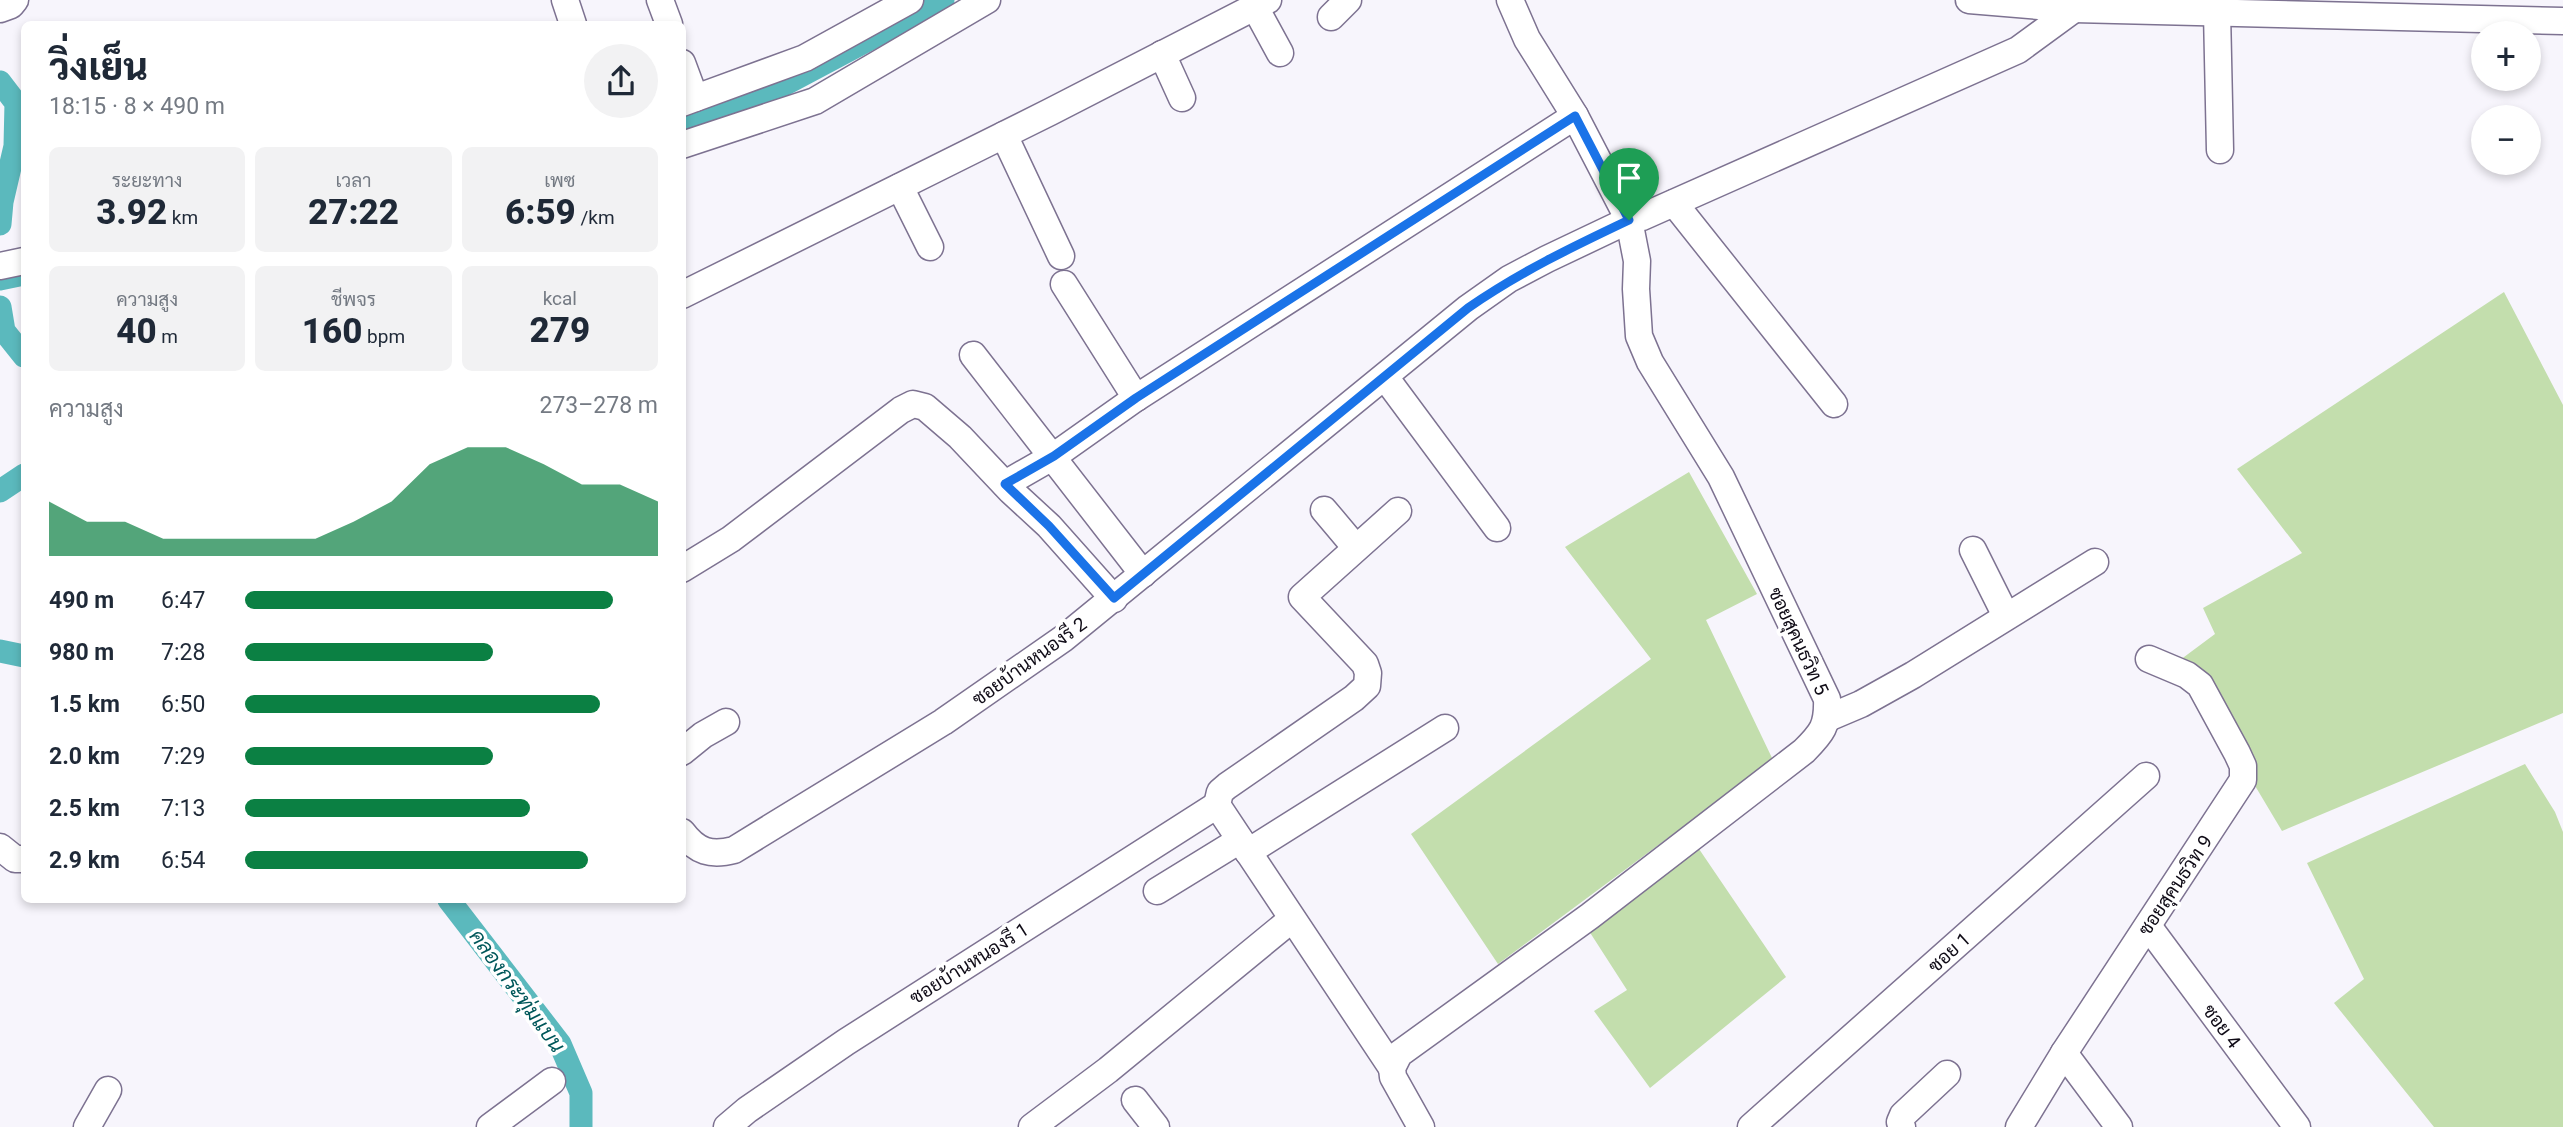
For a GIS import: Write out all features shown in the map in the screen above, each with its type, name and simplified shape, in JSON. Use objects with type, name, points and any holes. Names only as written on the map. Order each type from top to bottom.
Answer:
[{"type":"street","points":[[0,9],[11,5],[15,0]]},
{"type":"street","points":[[565,0],[572,21]]},
{"type":"street","points":[[660,0],[668,21]]},
{"type":"street","points":[[689,101],[804,58],[910,0]]},
{"type":"street","points":[[686,144],[815,101],[987,0]]},
{"type":"street","name":"ซอยสุคนธวิท 5","points":[[1392,1068],[1399,1054],[1590,916],[1804,751],[1820,734],[1828,718],[1827,699],[1740,513],[1721,477],[1650,362],[1639,336],[1637,261],[1629,220],[1575,116],[1527,39],[1510,0]]},
{"type":"street","points":[[1969,0],[2074,9],[2131,5],[2217,12],[2408,8],[2563,21]]},
{"type":"street","points":[[686,293],[1262,4],[1280,54]]},
{"type":"street","name":"ซอยบ้านหนองรี 2","points":[[686,837],[705,853],[718,855],[734,850],[943,722],[1064,638],[1468,308],[1510,279],[1629,220],[1642,217],[2018,50],[2074,9]]},
{"type":"street","points":[[2217,12],[2220,150]]},
{"type":"street","points":[[1163,54],[1182,98]]},
{"type":"street","points":[[1005,484],[1054,456],[1136,398],[1575,116]]},
{"type":"street","points":[[1004,135],[1061,256]]},
{"type":"street","points":[[900,187],[930,247]]},
{"type":"street","points":[[1674,203],[1834,404]]},
{"type":"street","points":[[1064,284],[1136,398]]},
{"type":"street","points":[[973,355],[1143,574]]},
{"type":"street","points":[[1385,377],[1497,528]]},
{"type":"street","points":[[686,567],[731,539],[913,404],[925,407],[933,413],[1049,526],[1114,598]]},
{"type":"street","points":[[1324,510],[1356,548],[1398,511]]},
{"type":"street","name":"ซอยบ้านหนองรี 1","points":[[727,1127],[747,1110],[846,1042],[1217,805],[1220,792],[1227,786],[1354,698],[1367,686],[1368,673],[1365,664],[1302,597],[1356,548]]},
{"type":"street","points":[[1973,550],[2006,616]]},
{"type":"street","points":[[1828,718],[1861,704],[1902,681],[2095,562]]},
{"type":"street","name":"ซอยสุคนธวิท 9","points":[[2019,1127],[2064,1053],[2243,780],[2243,766],[2200,685],[2187,675],[2149,659]]},
{"type":"street","points":[[686,749],[726,722]]},
{"type":"street","points":[[1157,891],[1244,846],[1446,728]]},
{"type":"street","name":"ซอย 1","points":[[1751,1127],[2146,776]]},
{"type":"street","points":[[1217,805],[1392,1068],[1393,1077],[1421,1127]]},
{"type":"street","points":[[0,847],[15,859],[21,859]]},
{"type":"street","points":[[1031,1127],[1108,1070],[1292,919]]},
{"type":"street","name":"ซอย 4","points":[[2148,926],[2297,1127]]},
{"type":"street","points":[[2064,1053],[2119,1127]]},
{"type":"street","points":[[1902,1127],[1900,1122],[1903,1115],[1947,1074]]},
{"type":"street","points":[[489,1127],[552,1081]]},
{"type":"street","points":[[87,1127],[108,1090]]},
{"type":"street","points":[[1135,1100],[1156,1127]]},
{"type":"green space","points":[[2504,292],[2563,405],[2563,713],[2282,831],[2180,660],[2215,634],[2203,608],[2302,553],[2237,469]]},
{"type":"green space","points":[[1689,472],[1757,594],[1706,620],[1773,760],[1498,964],[1411,834],[1651,659],[1565,547]]},
{"type":"green space","points":[[2525,764],[2555,812],[2563,832],[2563,1127],[2434,1127],[2334,1003],[2364,979],[2307,863]]},
{"type":"green space","points":[[1697,846],[1786,977],[1650,1088],[1594,1011],[1627,990],[1589,931]]},
{"type":"waterway","points":[[686,123],[772,91],[943,0]]},
{"type":"waterway","name":"คลองกระทุ่มแบน","points":[[0,82],[16,103],[15,146],[2,202],[0,224]]},
{"type":"waterway","points":[[0,279],[21,275]]},
{"type":"waterway","name":"คลองกระทุ่มแบน","points":[[0,307],[4,331],[21,352]]},
{"type":"waterway","name":"คลองกระทุ่มแบน","points":[[0,491],[21,477]]},
{"type":"waterway","name":"คลองกระทุ่มแบน","points":[[0,651],[21,655]]},
{"type":"waterway","name":"คลองกระทุ่มแบน","points":[[451,903],[560,1044],[581,1093],[581,1127]]},
{"type":"route","points":[[1575,116],[1629,220],[1548,258],[1510,279],[1468,308],[1114,598],[1049,526],[1005,484],[1054,456],[1136,398],[1575,116]]}]
